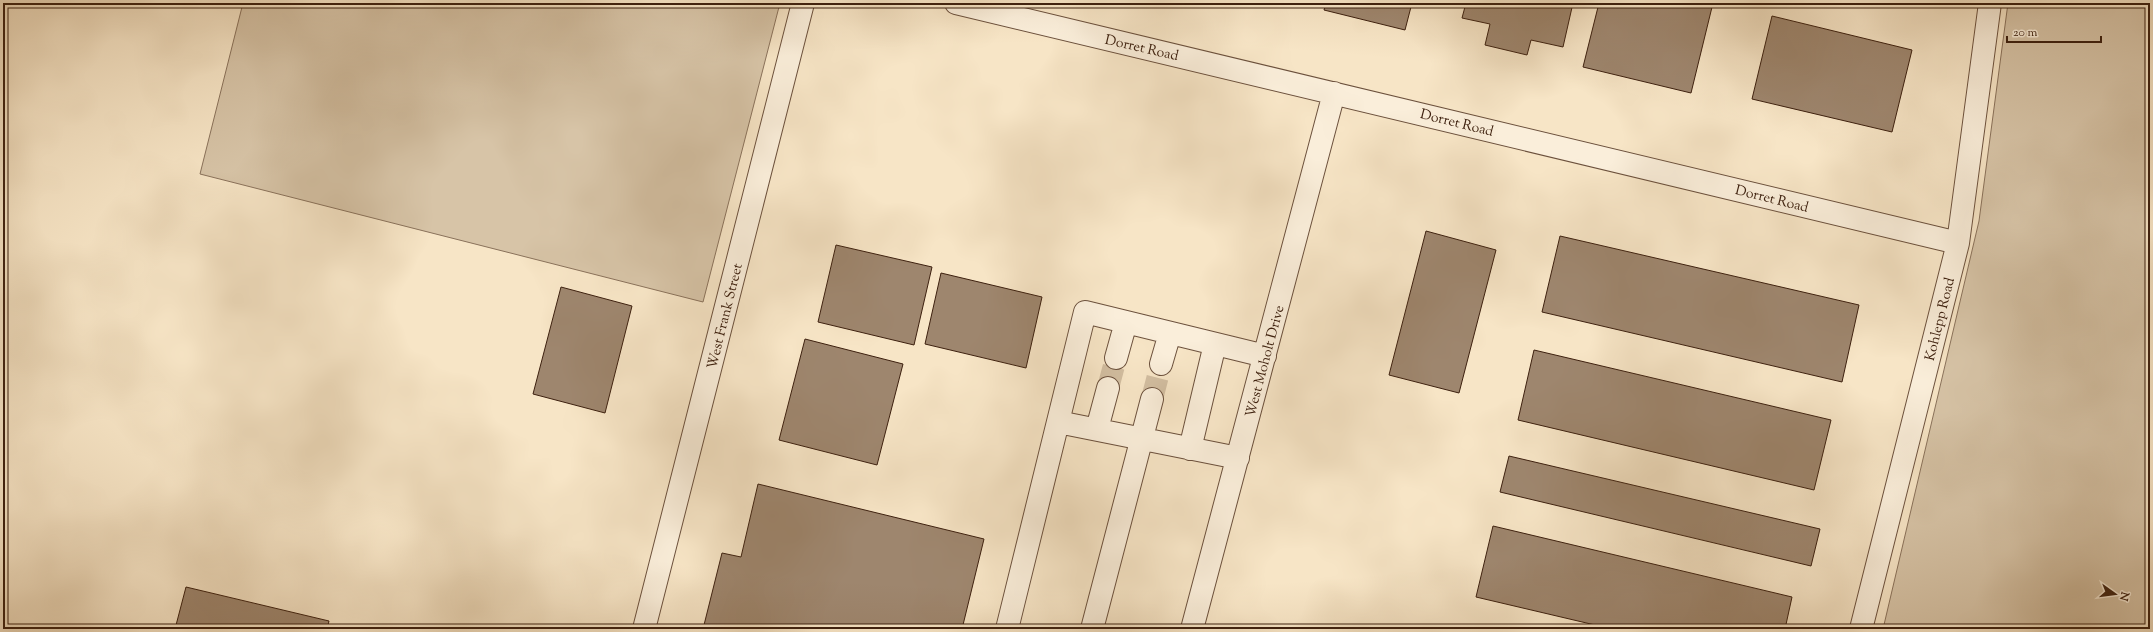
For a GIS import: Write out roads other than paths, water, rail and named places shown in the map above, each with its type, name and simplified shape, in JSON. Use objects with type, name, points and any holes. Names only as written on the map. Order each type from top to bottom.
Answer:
[{"type":"street","name":"West Frank Street","points":[[644,629],[803,3]]},
{"type":"street","name":"Dorret Road","points":[[956,3],[1958,243]]},
{"type":"street","name":"Kohlepp Road","points":[[1861,629],[1958,243],[1990,3]]},
{"type":"street","name":"West Moholt Drive","points":[[1192,629],[1334,93]]},
{"type":"street","points":[[1007,629],[1085,312],[1265,356]]},
{"type":"street","points":[[1116,358],[1126,322]]},
{"type":"street","points":[[1161,364],[1170,333]]},
{"type":"street","points":[[1190,449],[1215,344]]},
{"type":"street","points":[[1097,429],[1108,388]]},
{"type":"street","points":[[1092,629],[1152,399]]},
{"type":"street","points":[[1058,422],[1238,458]]},
{"type":"tunnel","points":[[1108,388],[1116,358]]},
{"type":"tunnel","points":[[1152,399],[1161,364]]}]
